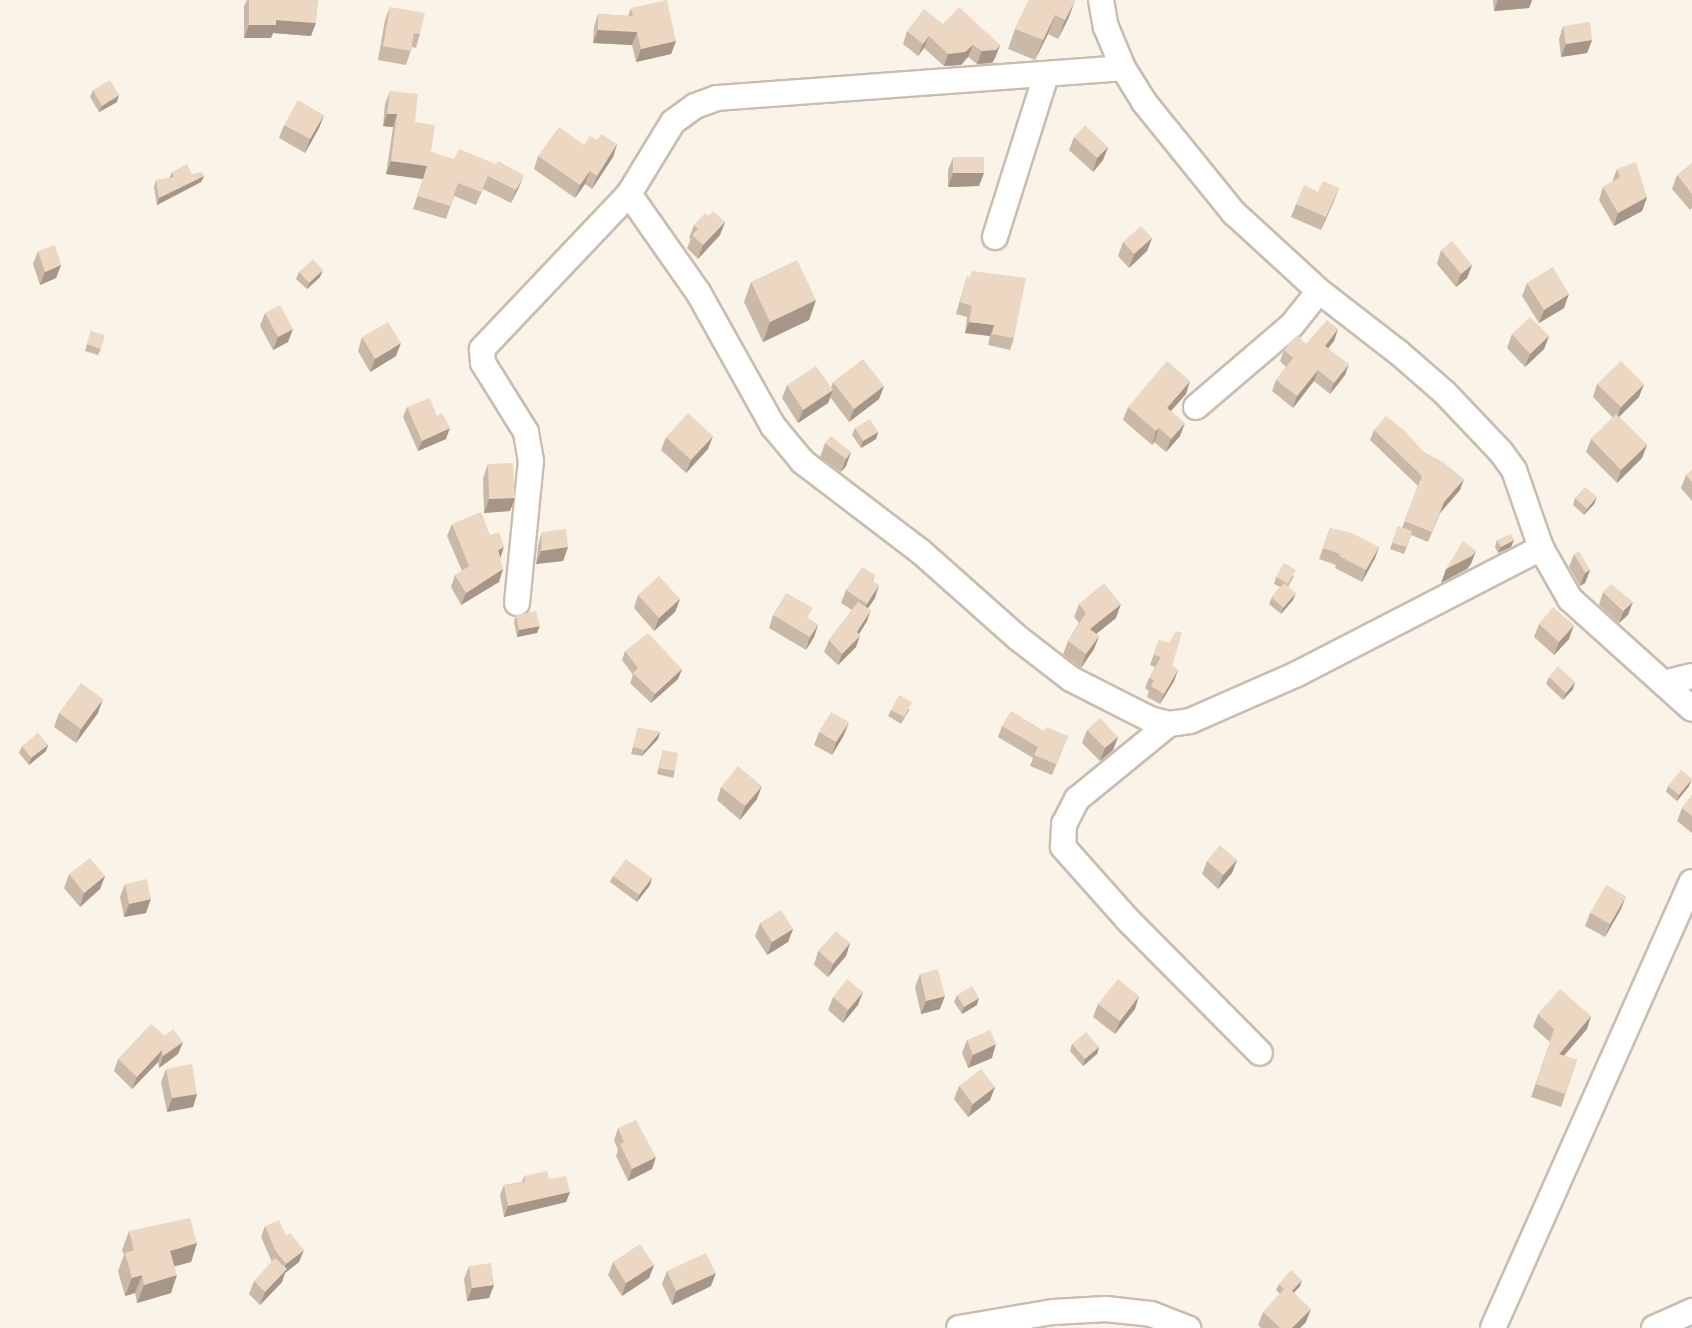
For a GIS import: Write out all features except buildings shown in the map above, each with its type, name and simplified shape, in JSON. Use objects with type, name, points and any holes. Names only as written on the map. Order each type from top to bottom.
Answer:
[{"type":"street","points":[[1101,0],[1106,27],[1123,68],[1144,102],[1234,213],[1319,292],[1398,352],[1445,393],[1501,452],[1514,470],[1541,548],[1570,599],[1692,709]]},
{"type":"street","points":[[517,603],[531,461],[526,432],[483,363],[482,349],[629,194],[673,122],[695,106],[716,98],[1123,68]]},
{"type":"street","points":[[995,237],[1046,75]]},
{"type":"street","points":[[629,194],[698,292],[774,426],[803,462],[920,551],[1018,638],[1072,679],[1121,705],[1169,724]]},
{"type":"street","points":[[1196,407],[1292,325],[1319,292]]},
{"type":"street","points":[[1260,1053],[1104,894],[1063,847],[1063,824],[1077,799],[1169,724],[1190,720],[1297,674],[1541,548]]},
{"type":"street","points":[[1664,683],[1692,676]]},
{"type":"street","points":[[1493,1328],[1692,882]]},
{"type":"street","points":[[959,1328],[1053,1312],[1106,1309],[1151,1314],[1188,1328]]},
{"type":"street","points":[[1654,1328],[1692,1311]]}]
